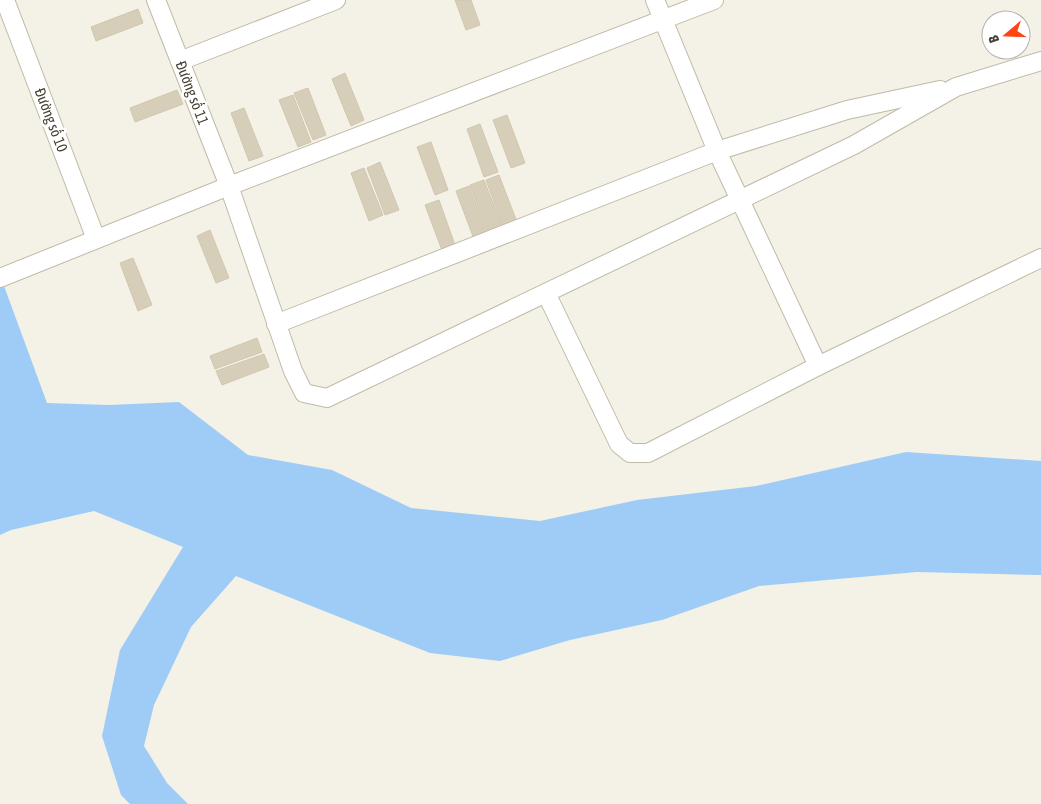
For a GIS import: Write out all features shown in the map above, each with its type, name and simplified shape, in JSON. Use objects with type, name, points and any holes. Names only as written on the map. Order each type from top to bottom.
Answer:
[{"type":"street","name":"Đường số 10","points":[[5,0],[96,239]]},
{"type":"street","name":"Đường số 11","points":[[156,0],[229,186],[293,371],[304,393],[328,398],[546,293]]},
{"type":"street","points":[[180,61],[311,4],[336,0]]},
{"type":"street","points":[[655,0],[716,151],[818,366]]},
{"type":"street","points":[[4,276],[229,186],[714,0]]},
{"type":"street","points":[[276,324],[716,151],[847,110],[956,86],[1041,61]]},
{"type":"street","points":[[956,86],[854,145],[740,202],[546,293],[619,444],[630,453],[648,453],[818,366],[1041,258]]},
{"type":"water","points":[[0,275],[47,403],[109,405],[179,402],[248,455],[332,470],[411,508],[540,521],[637,500],[756,486],[906,452],[1041,461],[1041,575],[917,572],[759,586],[662,620],[570,640],[500,661],[430,653],[236,576],[191,627],[154,705],[144,746],[167,783],[188,804],[130,804],[121,795],[102,736],[120,650],[183,547],[94,511],[11,530],[0,535]]},
{"type":"building","points":[[455,0],[471,0],[480,25],[466,30]]},
{"type":"building","points":[[138,9],[143,23],[96,41],[91,27]]},
{"type":"building","points":[[345,73],[364,120],[351,126],[332,79]]},
{"type":"building","points":[[308,88],[326,135],[313,140],[294,93]]},
{"type":"building","points":[[177,90],[183,104],[135,122],[130,108]]},
{"type":"building","points":[[293,95],[311,142],[298,147],[279,100]]},
{"type":"building","points":[[244,108],[263,156],[249,161],[231,113]]},
{"type":"building","points":[[507,115],[525,163],[511,168],[493,120]]},
{"type":"building","points":[[480,124],[498,172],[484,177],[467,129]]},
{"type":"building","points":[[431,142],[448,190],[435,195],[417,147]]},
{"type":"building","points":[[380,162],[399,210],[385,215],[367,168]]},
{"type":"building","points":[[364,168],[383,215],[369,221],[351,173]]},
{"type":"building","points":[[499,175],[517,222],[503,227],[486,180]]},
{"type":"building","points":[[484,180],[502,227],[488,233],[470,185]]},
{"type":"building","points":[[469,186],[487,234],[474,239],[456,191]]},
{"type":"building","points":[[439,200],[456,248],[443,253],[425,205]]},
{"type":"building","points":[[210,230],[229,278],[216,283],[197,236]]},
{"type":"building","points":[[133,258],[152,305],[138,311],[120,263]]},
{"type":"building","points":[[257,338],[262,352],[215,369],[210,356]]},
{"type":"building","points":[[264,354],[269,367],[222,385],[216,371]]}]
